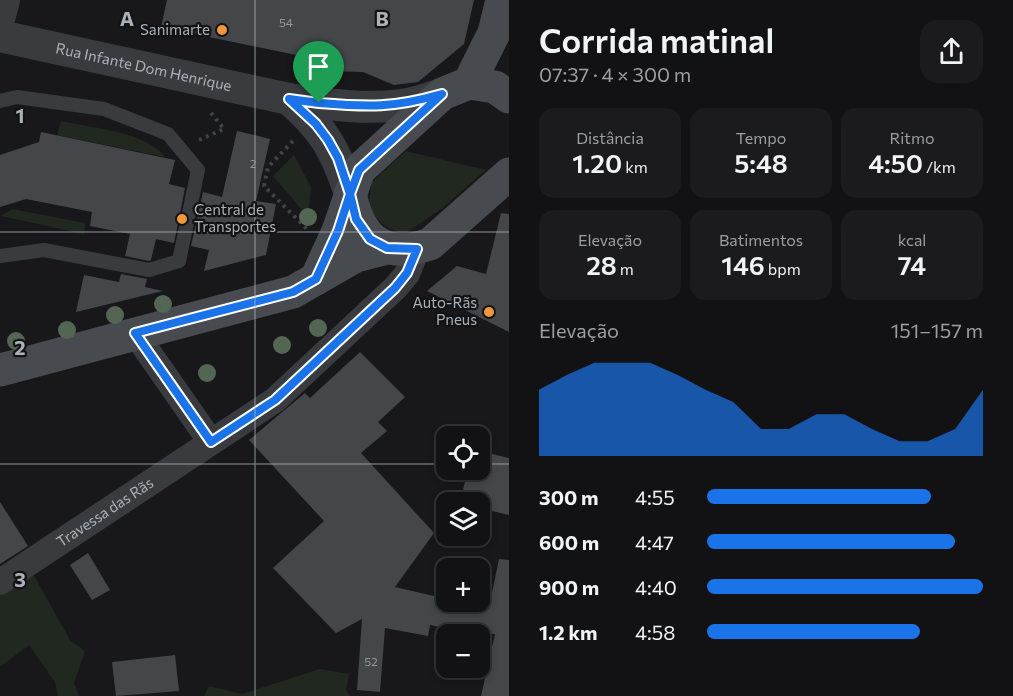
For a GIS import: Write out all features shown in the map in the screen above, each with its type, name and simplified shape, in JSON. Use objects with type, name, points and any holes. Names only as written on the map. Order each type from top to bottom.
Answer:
[{"type":"main road","points":[[316,279],[338,231],[359,170],[456,89],[494,33],[502,0]]},
{"type":"main road","points":[[509,39],[509,50]]},
{"type":"main road","points":[[456,89],[495,87],[509,97]]},
{"type":"main road","points":[[0,370],[293,292],[356,256],[430,244],[509,174]]},
{"type":"main road","points":[[350,194],[356,219],[370,239],[402,249]]},
{"type":"street","points":[[0,27],[7,0]]},
{"type":"street","name":"Rua Infante Dom Henrique","points":[[0,36],[289,99],[372,107],[403,105],[456,89]]},
{"type":"street","points":[[289,99],[316,124],[328,140],[338,158],[350,194]]},
{"type":"street","name":"Travessa das Rãs","points":[[0,582],[275,400],[395,288],[407,273],[402,249]]},
{"type":"street","points":[[135,333],[211,442]]},
{"type":"lane","points":[[0,101],[17,97],[104,110],[168,134],[198,170],[179,261],[149,270],[44,250],[0,256]]},
{"type":"path","points":[[199,140],[224,129],[205,105]]},
{"type":"path","points":[[297,137],[268,167],[262,185],[312,234]]},
{"type":"shaded area","points":[[61,121],[131,136],[145,141],[165,157],[57,135]]},
{"type":"shaded area","points":[[406,151],[486,170],[441,209],[406,233],[399,232],[384,225],[368,206],[372,182]]},
{"type":"shaded area","points":[[294,155],[311,187],[308,217],[273,176]]},
{"type":"shaded area","points":[[12,209],[85,223],[84,234],[1,216]]},
{"type":"shaded area","points":[[32,572],[70,640],[85,651],[74,683],[79,696],[58,696],[55,682],[29,645],[0,667],[0,595]]},
{"type":"shaded area","points":[[320,669],[349,674],[346,690],[350,696],[204,696],[209,686],[242,694]]},
{"type":"building","points":[[167,0],[474,0],[464,44],[418,82],[394,85],[363,72],[327,71],[330,62],[161,27]]},
{"type":"building","points":[[237,131],[270,139],[256,201],[276,204],[266,255],[204,271],[209,250],[191,246],[203,192],[222,197]]},
{"type":"building","points":[[41,132],[175,160],[169,184],[185,188],[174,243],[156,239],[149,261],[125,256],[130,234],[90,226],[92,212],[26,199],[0,207],[0,155],[39,142]]},
{"type":"building","name":"Auto-Rãs Pneus","points":[[501,213],[509,214],[509,332],[427,291],[457,266],[486,274]]},
{"type":"building","points":[[121,274],[147,279],[145,287],[163,291],[76,312],[84,275],[119,282]]},
{"type":"building","points":[[360,352],[405,397],[378,422],[387,431],[361,453],[434,533],[395,587],[436,596],[436,612],[490,612],[499,559],[509,560],[509,696],[481,696],[485,678],[490,678],[490,656],[495,634],[490,634],[490,624],[430,625],[428,636],[385,628],[380,692],[357,690],[362,619],[336,633],[273,568],[324,521],[249,440],[305,393],[310,398]]},
{"type":"building","points":[[490,453],[509,458],[509,515],[490,510],[490,492],[462,492],[466,480],[490,480]]},
{"type":"building","points":[[0,502],[28,546],[0,564]]},
{"type":"building","points":[[88,553],[110,590],[92,600],[70,565]]},
{"type":"building","points":[[175,655],[179,691],[116,696],[112,662]]},
{"type":"place","name":"Sanimarte","points":[[222,30]]},
{"type":"place","name":"Central de Transportes","points":[[182,219]]},
{"type":"place","name":"Auto-Rãs Pneus","points":[[489,312]]},
{"type":"route","points":[[319,103],[289,99],[304,111],[328,140],[338,158],[350,194],[338,231],[316,279],[293,292],[135,333],[211,442],[275,400],[395,288],[407,273],[417,249],[387,248],[370,239],[356,219],[350,194],[359,170],[442,94],[403,105],[372,107],[319,103]]}]
